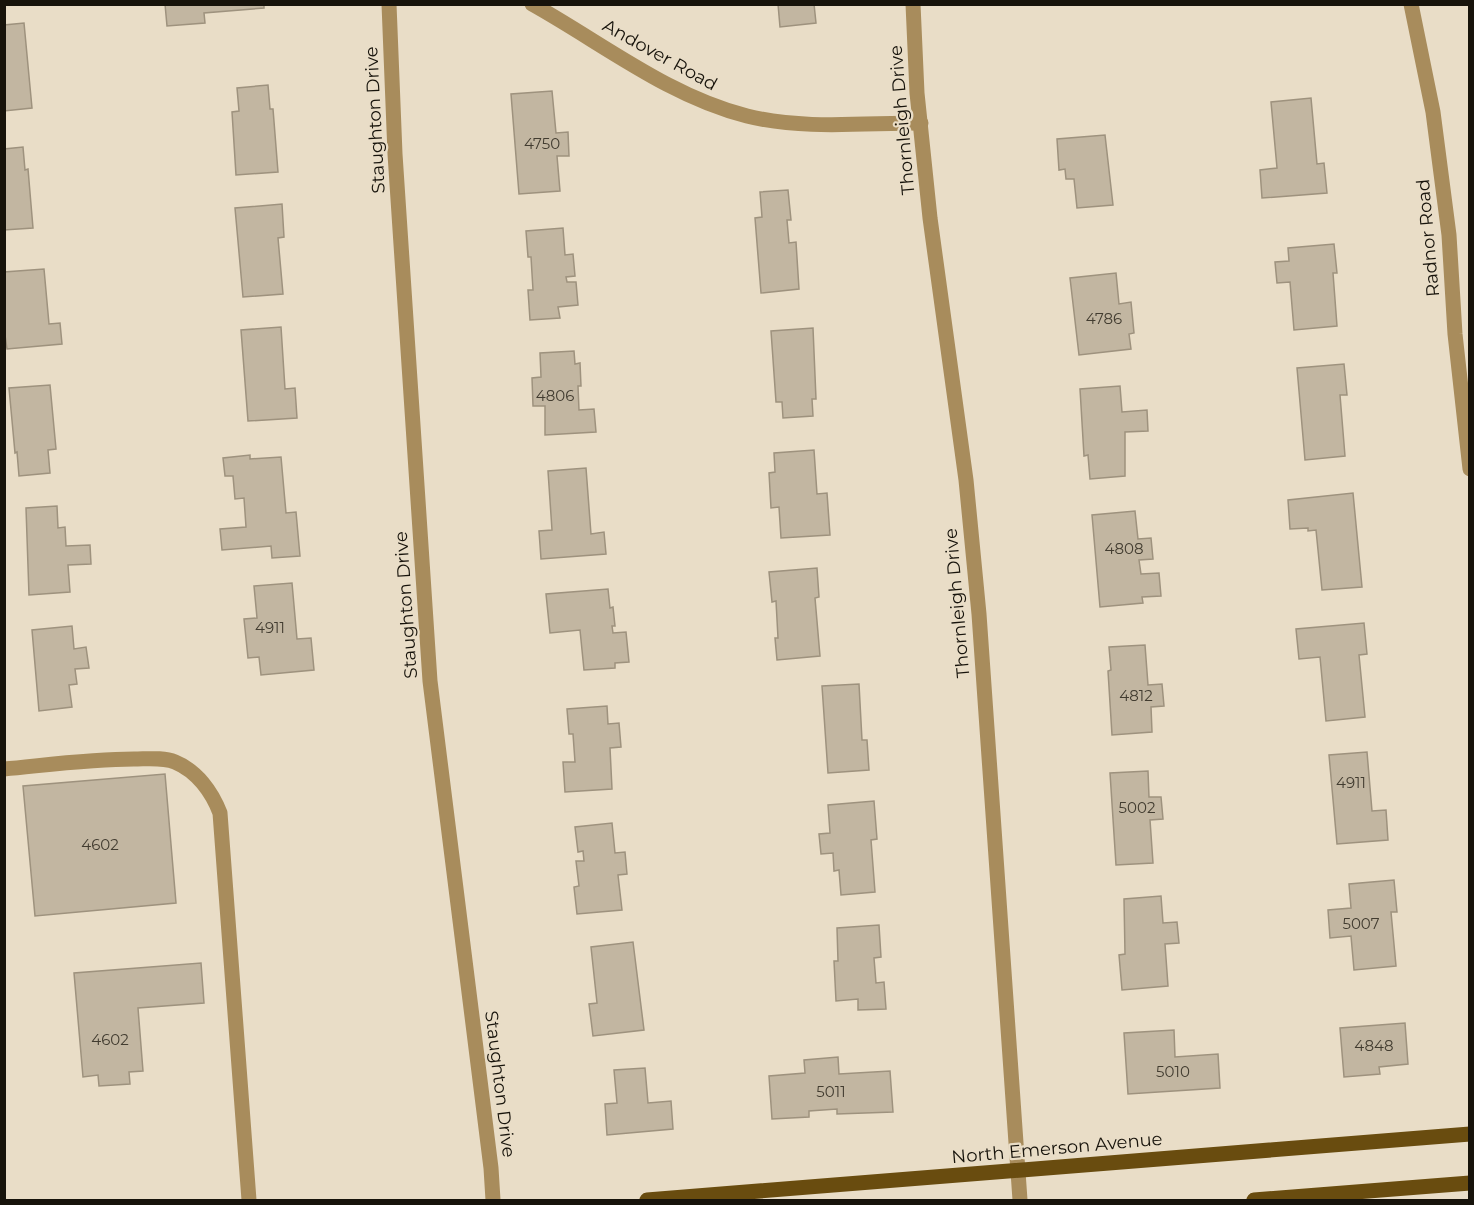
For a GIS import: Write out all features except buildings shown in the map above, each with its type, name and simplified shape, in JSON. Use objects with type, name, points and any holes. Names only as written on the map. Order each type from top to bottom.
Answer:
[{"type":"main road","name":"North Emerson Avenue","points":[[647,1200],[1470,1134]]},
{"type":"main road","points":[[1254,1200],[1470,1183]]},
{"type":"street","name":"Staughton Drive","points":[[389,4],[395,154],[430,681],[487,1134],[493,1200]]},
{"type":"street","name":"Andover Road","points":[[532,4],[664,83],[700,101],[747,116],[787,123],[921,123]]},
{"type":"street","name":"Thornleigh Drive","points":[[913,4],[921,123],[935,253],[966,480],[979,614],[1020,1200]]},
{"type":"street","name":"Radnor Road","points":[[1412,4],[1432,112],[1449,235],[1455,334],[1470,469]]},
{"type":"street","points":[[4,769],[116,759],[165,760],[185,767],[199,778],[216,802],[220,813],[249,1200]]}]
